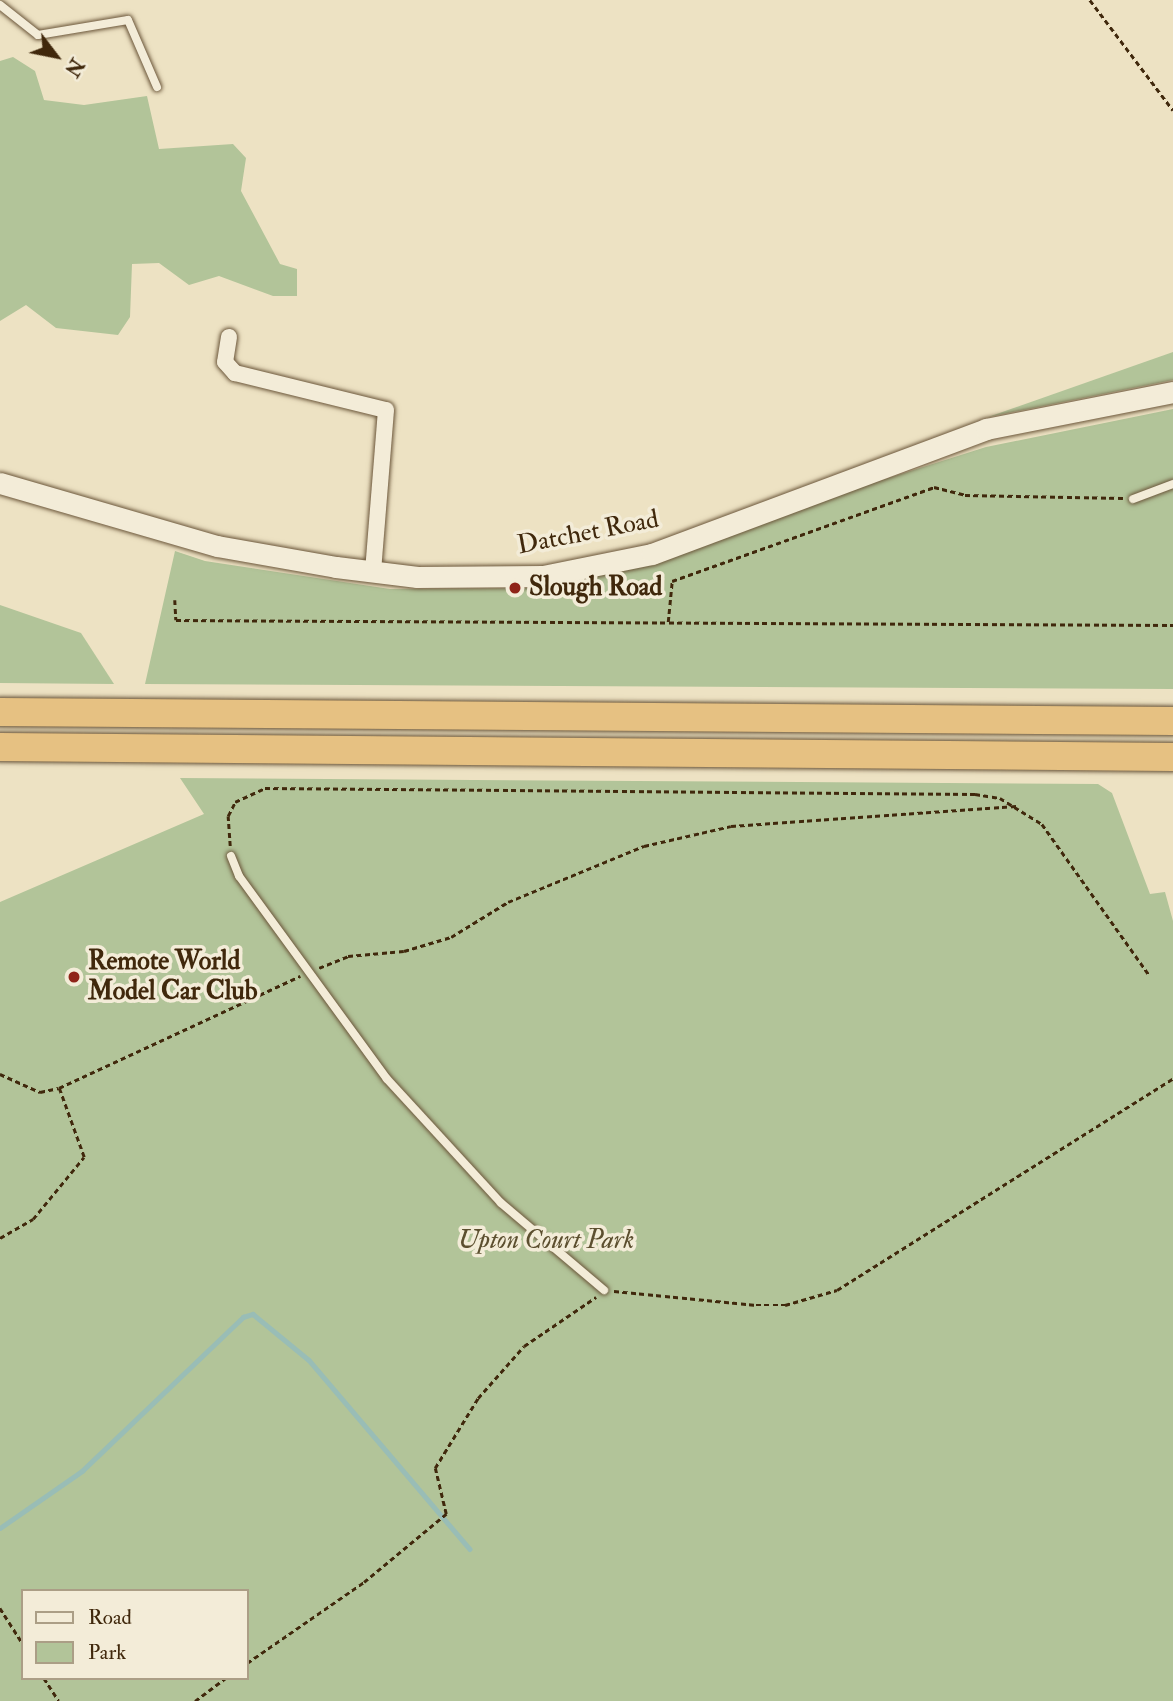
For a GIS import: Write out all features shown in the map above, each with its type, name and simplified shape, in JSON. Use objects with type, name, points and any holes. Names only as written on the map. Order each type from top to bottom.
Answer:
[{"type":"highway","points":[[0,712],[1173,721]]},
{"type":"highway","points":[[0,747],[1173,757]]},
{"type":"main road","name":"Datchet Road","points":[[0,483],[217,546],[373,572],[543,576],[652,554],[986,429],[1173,392]]},
{"type":"street","points":[[229,337],[225,362],[235,373],[386,410],[373,572]]},
{"type":"lane","points":[[0,5],[38,35],[128,20],[158,87]]},
{"type":"lane","points":[[1133,499],[1173,484]]},
{"type":"lane","points":[[231,856],[352,1037],[446,1147],[604,1290]]},
{"type":"path","points":[[1090,0],[1173,110]]},
{"type":"path","points":[[668,622],[672,580],[934,487],[965,495],[1133,499]]},
{"type":"path","points":[[175,600],[176,620],[1173,625]]},
{"type":"path","points":[[231,856],[228,816],[235,802],[265,788],[975,794],[1016,806],[1042,824],[1150,976]]},
{"type":"path","points":[[0,1074],[40,1092],[59,1088],[348,956],[404,951],[452,937],[509,902],[644,846],[731,826],[1016,806]]},
{"type":"path","points":[[248,1662],[364,1582],[446,1514],[435,1468],[478,1398],[524,1346],[604,1290],[756,1305],[785,1305],[836,1290],[1173,1078]]},
{"type":"path","points":[[0,1238],[33,1219],[84,1157],[59,1088]]},
{"type":"path","points":[[0,1608],[21,1641]]},
{"type":"path","points":[[45,1680],[59,1701]]},
{"type":"path","points":[[195,1701],[223,1680]]},
{"type":"green space","points":[[13,57],[35,71],[44,100],[84,105],[147,96],[159,149],[233,144],[246,158],[241,191],[280,264],[297,269],[297,296],[273,296],[219,276],[189,285],[159,263],[132,264],[130,317],[118,335],[56,328],[26,305],[0,321],[0,61]]},
{"type":"green space","points":[[1173,352],[1173,380],[988,417]]},
{"type":"green space","points":[[1173,409],[1173,689],[145,684],[175,551],[205,561],[390,589],[542,588],[986,447]]},
{"type":"green space","points":[[0,605],[81,633],[114,684],[0,683]]},
{"type":"green space","name":"Upton Court Park","points":[[180,778],[1098,784],[1112,793],[1150,894],[1165,892],[1173,921],[1173,1701],[0,1701],[0,902],[204,814]]},
{"type":"waterway","points":[[0,1528],[82,1471],[243,1317],[253,1314],[309,1360],[470,1549]]},
{"type":"place","name":"Slough Road","points":[[515,588]]},
{"type":"place","name":"Remote World Model Car Club","points":[[74,977]]}]
